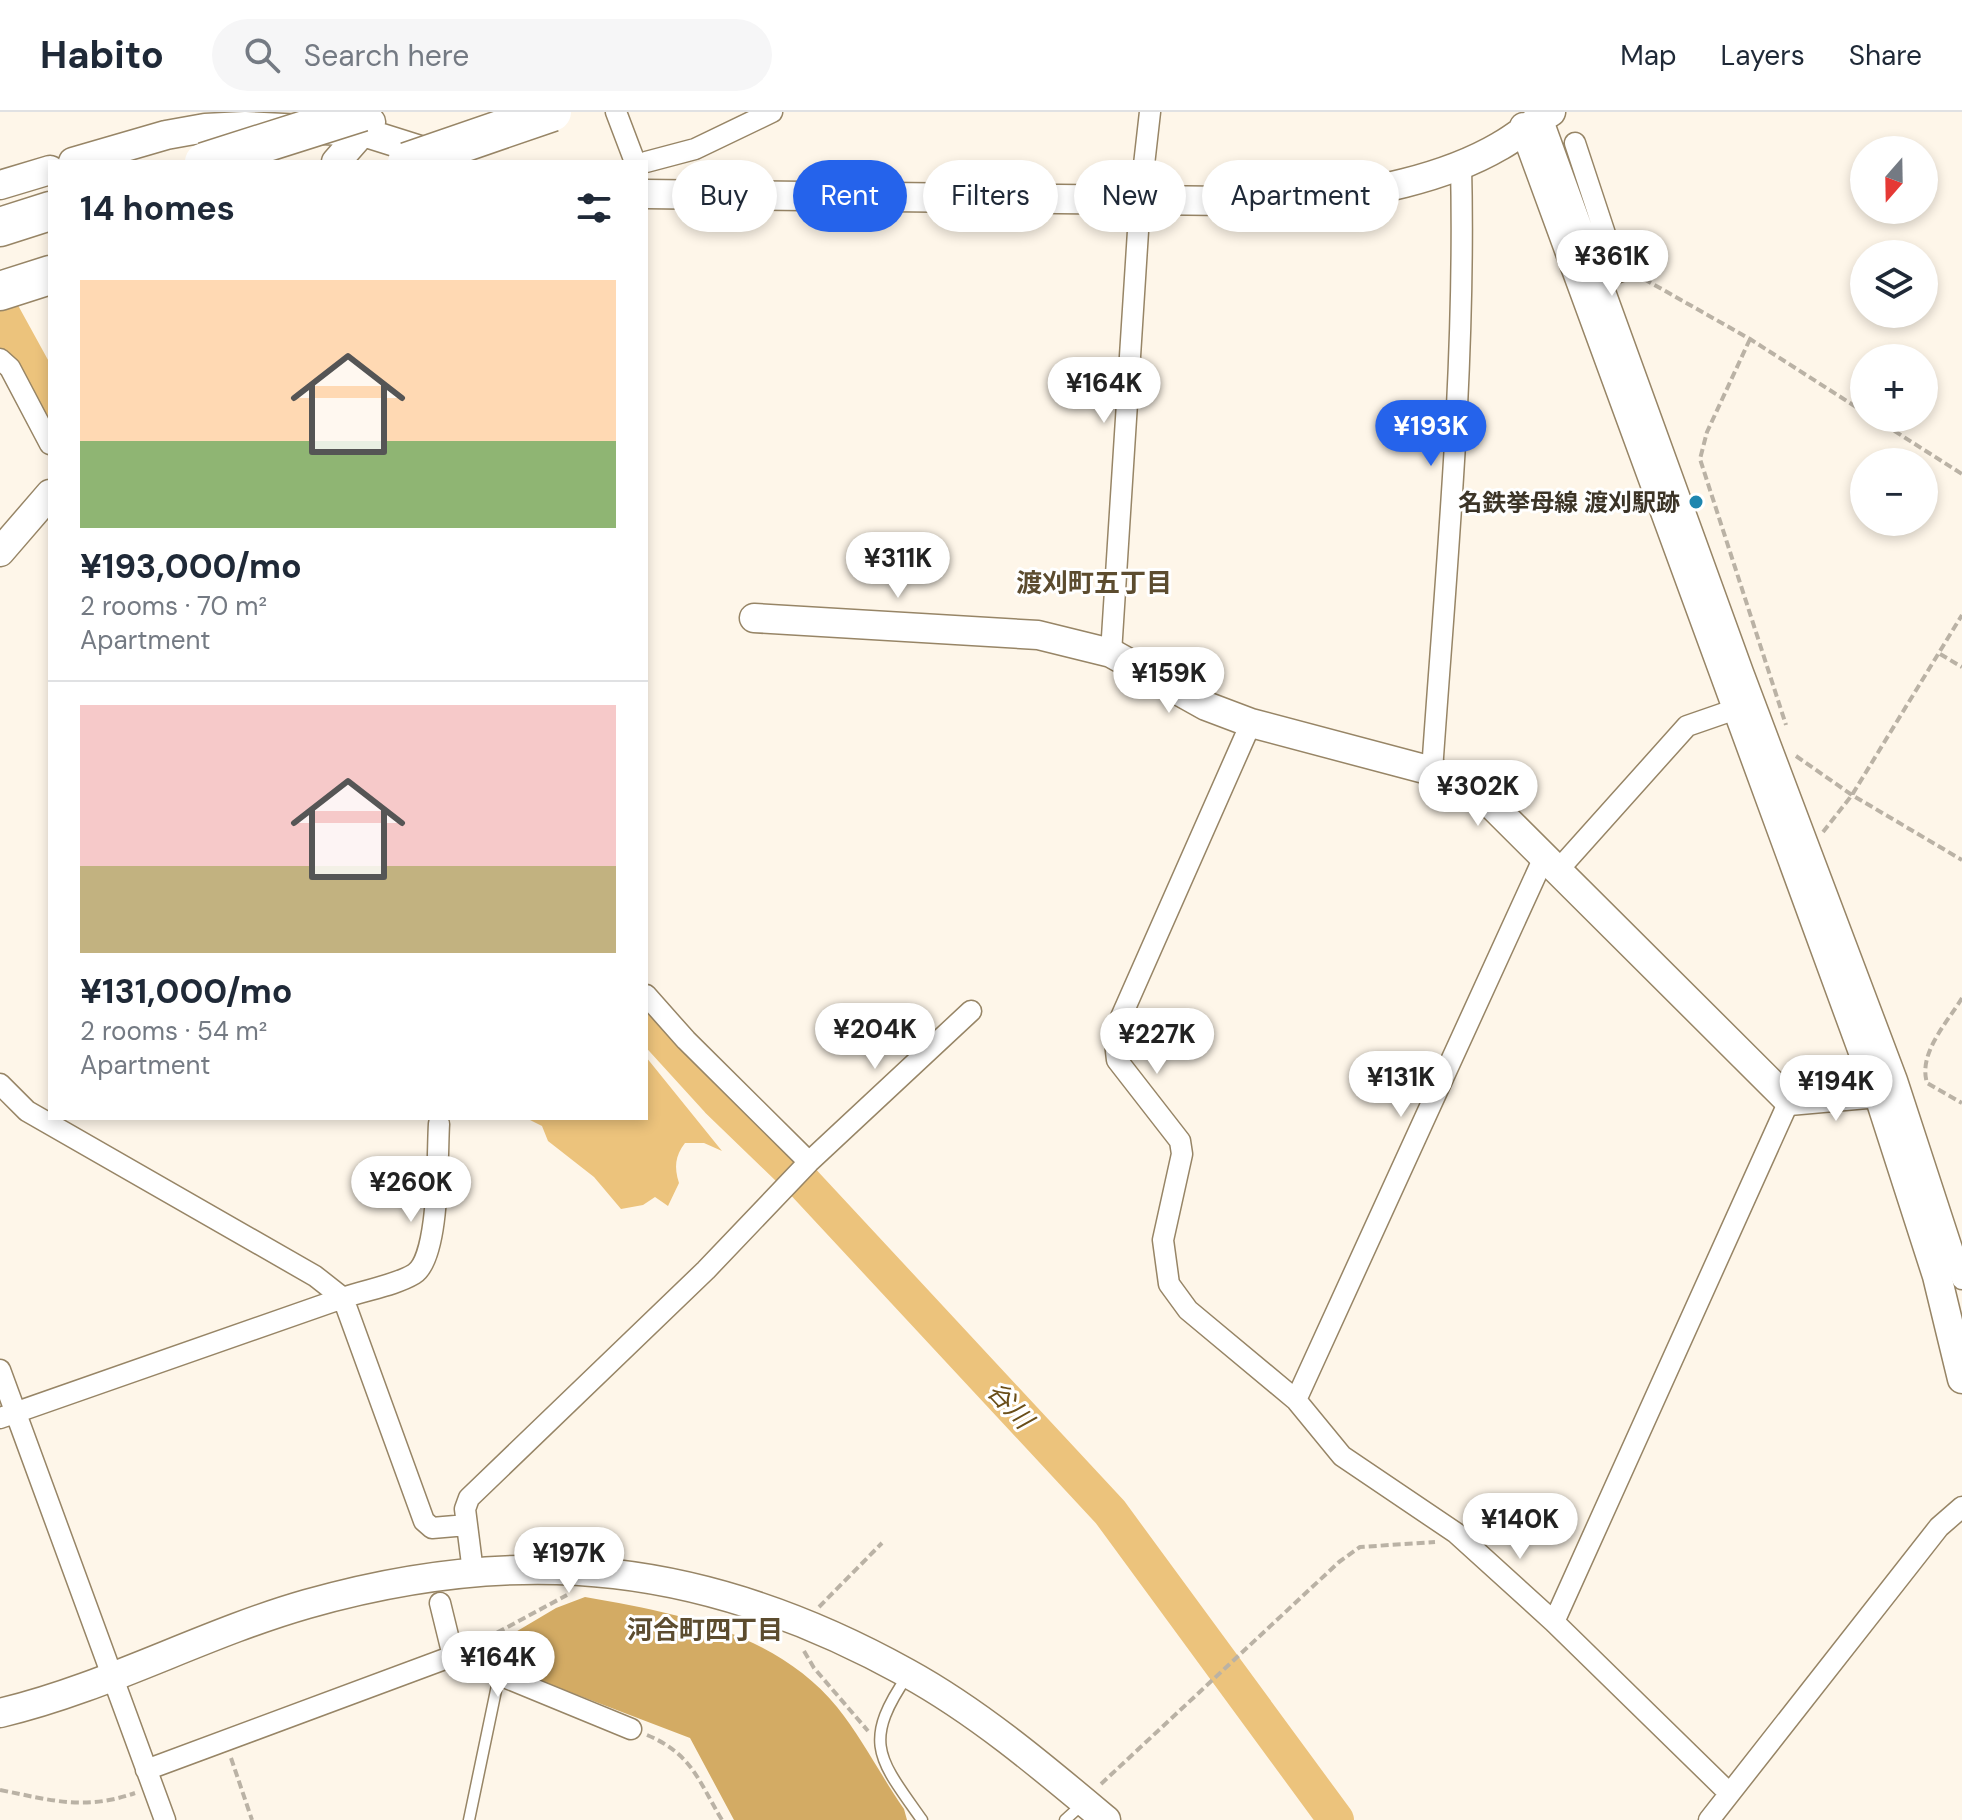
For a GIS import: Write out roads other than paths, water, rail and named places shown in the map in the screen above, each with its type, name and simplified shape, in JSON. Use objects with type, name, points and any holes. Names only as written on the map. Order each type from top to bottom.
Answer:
[{"type":"highway","points":[[413,160],[552,112]]},
{"type":"highway","points":[[212,160],[368,119]]},
{"type":"highway","points":[[0,227],[48,212]]},
{"type":"highway","points":[[0,291],[48,276]]},
{"type":"street","points":[[616,112],[634,160]]},
{"type":"street","points":[[648,161],[695,149],[772,112]]},
{"type":"street","points":[[1145,160],[1150,112]]},
{"type":"street","points":[[1186,201],[1304,202],[1358,194],[1461,165],[1502,146],[1535,116],[1739,708],[1878,1093],[1929,1248],[1958,1347],[1962,1379]]},
{"type":"street","points":[[80,160],[153,138],[205,128],[368,119],[456,160]]},
{"type":"street","points":[[337,160],[368,119]]},
{"type":"street","points":[[1575,143],[1612,255],[1627,269],[1592,282]]},
{"type":"street","points":[[1432,771],[1452,477],[1462,219],[1461,165]]},
{"type":"street","points":[[0,185],[48,171]]},
{"type":"street","points":[[648,194],[1074,199]]},
{"type":"street","points":[[1111,653],[1138,232]]},
{"type":"street","points":[[1592,282],[1738,657],[1897,1080],[1962,1279]]},
{"type":"street","points":[[0,359],[10,368],[48,440]]},
{"type":"street","points":[[0,552],[48,496]]},
{"type":"street","points":[[754,618],[1038,635],[1111,653],[1206,706],[1251,723],[1432,771],[1469,788],[1552,862],[1789,1101]]},
{"type":"street","points":[[1296,1400],[1552,862],[1687,726],[1739,708]]},
{"type":"street","points":[[1251,723],[1114,1033],[1117,1060],[1180,1141],[1182,1154],[1163,1240],[1169,1284],[1188,1310],[1296,1400],[1342,1456],[1456,1533],[1554,1622],[1728,1792]]},
{"type":"street","points":[[648,997],[806,1165]]},
{"type":"street","points":[[473,1572],[465,1509],[469,1498],[706,1270],[806,1165],[971,1011]]},
{"type":"street","points":[[0,1084],[27,1111],[315,1276],[343,1298],[424,1521],[432,1528],[467,1525]]},
{"type":"street","points":[[1789,1101],[1878,1093]]},
{"type":"street","points":[[1554,1622],[1789,1101]]},
{"type":"street","points":[[9,1415],[416,1274],[432,1236],[439,1124]]},
{"type":"street","points":[[0,1370],[9,1415],[114,1678],[165,1820]]},
{"type":"street","points":[[1709,1820],[1939,1527],[1962,1507]]},
{"type":"street","points":[[0,1713],[60,1699],[305,1605],[367,1589],[473,1572],[540,1567],[621,1573],[734,1596],[802,1633],[909,1674],[964,1710],[1075,1810],[1106,1820]]},
{"type":"street","points":[[440,1603],[453,1656]]},
{"type":"street","points":[[152,1785],[225,1743],[453,1656],[631,1729]]},
{"type":"lane","points":[[909,1674],[879,1726],[880,1742],[883,1764],[922,1820]]},
{"type":"lane","points":[[469,1820],[499,1676]]},
{"type":"lane","points":[[150,1820],[152,1785]]},
{"type":"waterway","name":"谷川","points":[[0,310],[48,397]]},
{"type":"waterway","name":"谷川","points":[[648,1023],[718,1100],[805,1184],[1110,1512],[1336,1820]]},
{"type":"place","name":"名鉄挙母線 渡刈駅跡","points":[[1696,502]]},
{"type":"district","name":"渡刈町五丁目","points":[[1094,583]]},
{"type":"district","name":"河合町四丁目","points":[[705,1630]]}]
